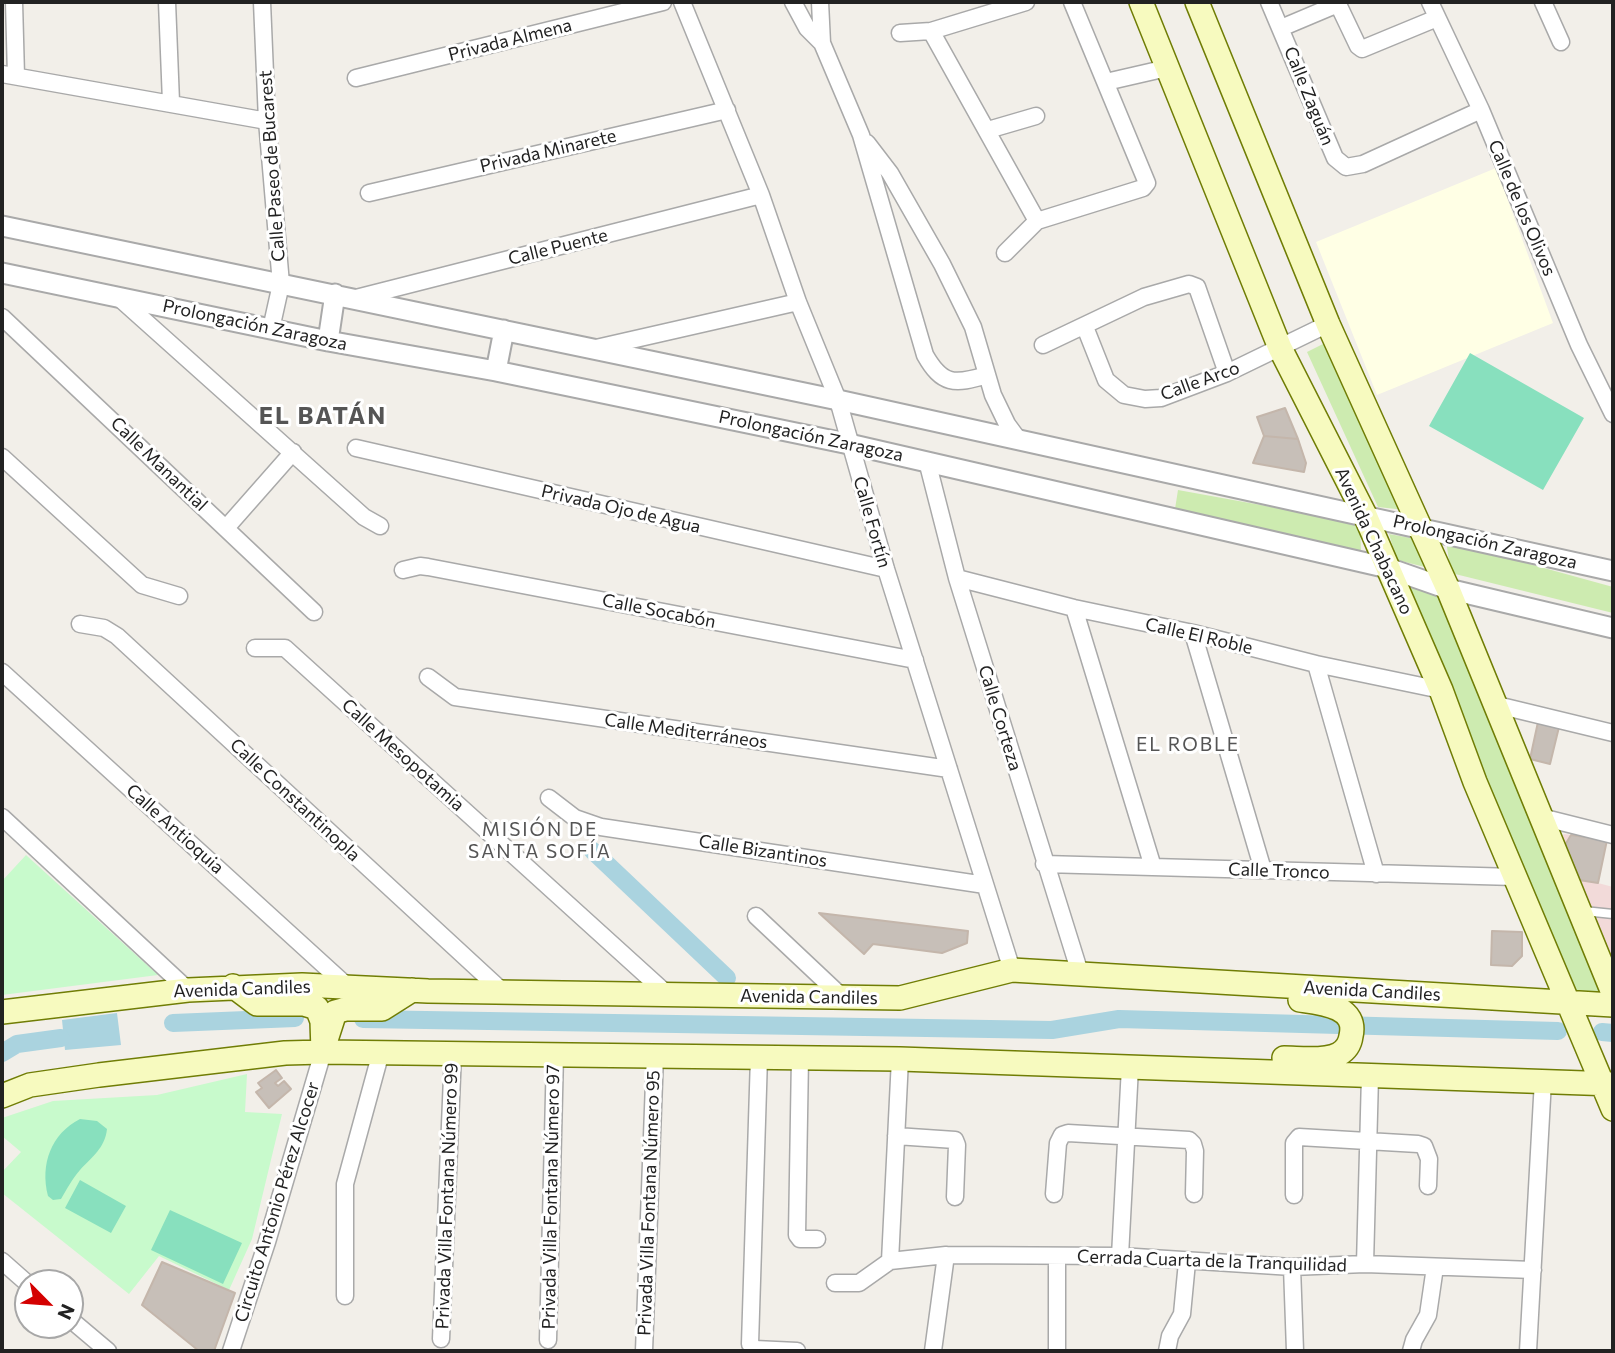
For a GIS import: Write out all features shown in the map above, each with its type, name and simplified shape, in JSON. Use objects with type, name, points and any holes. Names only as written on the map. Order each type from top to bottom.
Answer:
[{"type":"main road","name":"Avenida Chabacano","points":[[1141,2],[1280,348],[1365,515],[1441,690],[1475,782],[1567,1002],[1608,1084],[1613,1109]]},
{"type":"main road","points":[[1197,2],[1328,324],[1448,589],[1613,993]]},
{"type":"main road","name":"Avenida Candiles","points":[[18,1006],[233,986],[900,998],[1012,970],[1613,1005]]},
{"type":"main road","points":[[1246,1070],[1263,1059],[1334,1056],[1342,1052],[1350,1035],[1344,1013],[1331,1005],[1282,996],[1248,983]]},
{"type":"main road","points":[[233,986],[257,1004],[304,1004],[317,1008],[322,1021],[323,1052]]},
{"type":"main road","points":[[323,1052],[335,1012],[346,1009],[382,1009],[412,990]]},
{"type":"main road","points":[[2,1096],[30,1085],[99,1075],[285,1053],[323,1052],[900,1059],[1608,1084]]},
{"type":"street","points":[[14,2],[9,75],[267,121]]},
{"type":"street","points":[[167,2],[171,103]]},
{"type":"street","name":"Calle Paseo de Bucarest","points":[[262,2],[267,121],[281,284],[271,329]]},
{"type":"street","name":"Privada Almena","points":[[356,78],[663,2]]},
{"type":"street","name":"Calle Fortín","points":[[682,2],[761,195],[798,302],[838,400],[886,569],[1012,970]]},
{"type":"street","points":[[793,2],[807,28],[822,43]]},
{"type":"street","points":[[820,2],[822,43],[861,135],[926,355],[935,373],[943,378],[967,381],[987,375]]},
{"type":"street","points":[[901,33],[931,31],[1026,2]]},
{"type":"street","points":[[1005,253],[1037,221],[1143,188],[1147,183],[1072,2]]},
{"type":"street","name":"Calle Zaguán","points":[[1269,2],[1335,158],[1346,167],[1363,164],[1481,110]]},
{"type":"street","name":"Calle de los Olivos","points":[[1430,2],[1481,110],[1579,345],[1613,414]]},
{"type":"street","points":[[1543,2],[1561,42]]},
{"type":"street","points":[[1281,28],[1337,3],[1357,46],[1366,49],[1437,18]]},
{"type":"street","points":[[931,31],[1037,221]]},
{"type":"street","points":[[1106,82],[1167,68]]},
{"type":"street","name":"Privada Minarete","points":[[369,192],[727,110]]},
{"type":"street","points":[[988,130],[1036,116]]},
{"type":"street","points":[[861,135],[890,173],[942,264],[973,327],[987,375],[1007,424],[1018,439]]},
{"type":"street","name":"Calle Puente","points":[[356,298],[761,195]]},
{"type":"street","name":"Prolongación Zaragoza","points":[[2,226],[838,400],[1613,571]]},
{"type":"street","name":"Prolongación Zaragoza","points":[[2,273],[328,341],[496,371],[927,461],[1388,568],[1448,589],[1613,628]]},
{"type":"street","points":[[1043,345],[1086,327],[1144,297],[1189,284],[1197,287],[1227,373]]},
{"type":"street","points":[[328,341],[335,294]]},
{"type":"street","points":[[117,296],[363,517],[380,526]]},
{"type":"street","points":[[594,349],[798,302]]},
{"type":"street","name":"Calle Manantial","points":[[2,317],[314,612]]},
{"type":"street","name":"Calle Arco","points":[[1086,327],[1106,380],[1124,395],[1145,399],[1161,398],[1227,373],[1328,324]]},
{"type":"street","points":[[496,371],[504,330]]},
{"type":"street","name":"Privada Ojo de Agua","points":[[356,448],[886,569]]},
{"type":"street","points":[[226,528],[293,452]]},
{"type":"street","points":[[2,457],[142,585],[179,596]]},
{"type":"street","name":"Calle Corteza","points":[[927,461],[957,578],[1080,973]]},
{"type":"street","name":"Calle Socabón","points":[[404,570],[428,567],[915,660]]},
{"type":"street","name":"Calle El Roble","points":[[957,578],[1074,608],[1441,690]]},
{"type":"street","points":[[1074,608],[1153,867]]},
{"type":"street","name":"Calle Constantinopla","points":[[80,624],[104,628],[117,636],[502,991]]},
{"type":"street","points":[[1193,633],[1263,870]]},
{"type":"street","name":"Calle Mesopotamia","points":[[255,648],[285,648],[668,995]]},
{"type":"street","points":[[1316,664],[1376,874]]},
{"type":"street","name":"Calle Antioquia","points":[[2,672],[348,987]]},
{"type":"street","name":"Calle Mediterráneos","points":[[428,677],[455,697],[949,769]]},
{"type":"street","points":[[1493,704],[1613,733]]},
{"type":"street","name":"Calle Bizantinos","points":[[549,798],[575,818],[601,827],[985,885]]},
{"type":"street","points":[[1541,817],[1613,835]]},
{"type":"street","points":[[4,824],[188,990]]},
{"type":"street","name":"Calle Tronco","points":[[1044,864],[1515,877]]},
{"type":"street","points":[[756,916],[841,996]]},
{"type":"street","name":"Circuito Antonio Pérez Alcocer","points":[[231,1351],[323,1052]]},
{"type":"street","points":[[345,1296],[345,1184],[381,1052]]},
{"type":"street","name":"Privada Villa Fontana Número 99","points":[[441,1339],[453,1053]]},
{"type":"street","name":"Privada Villa Fontana Número 97","points":[[548,1340],[555,1054]]},
{"type":"street","name":"Privada Villa Fontana Número 95","points":[[644,1351],[655,1055]]},
{"type":"street","points":[[759,1057],[750,1344],[758,1349],[797,1351]]},
{"type":"street","points":[[800,1058],[797,1235],[800,1239],[817,1239]]},
{"type":"street","points":[[835,1283],[859,1283],[890,1261],[900,1059]]},
{"type":"street","points":[[1120,1256],[1130,1067]]},
{"type":"street","points":[[1365,1264],[1370,1076]]},
{"type":"street","points":[[1528,1351],[1543,1080]]},
{"type":"street","points":[[1054,1194],[1058,1143],[1062,1135],[1128,1135],[1189,1140],[1195,1151],[1194,1194]]},
{"type":"street","points":[[897,1136],[955,1140],[955,1197]]},
{"type":"street","points":[[1294,1195],[1294,1143],[1299,1137],[1412,1143],[1423,1146],[1429,1158],[1427,1186]]},
{"type":"street","points":[[933,1351],[946,1255]]},
{"type":"street","name":"Cerrada Cuarta de la Tranquilidad","points":[[890,1261],[946,1255],[1120,1256],[1292,1267],[1365,1264],[1533,1270]]},
{"type":"street","points":[[1057,1257],[1057,1351]]},
{"type":"street","points":[[1167,1351],[1167,1344],[1182,1314],[1187,1262]]},
{"type":"street","points":[[1292,1267],[1295,1351]]},
{"type":"street","points":[[1411,1351],[1428,1315],[1435,1267]]},
{"type":"street","points":[[84,1331],[108,1351]]},
{"type":"lane","points":[[1581,910],[1613,914]]},
{"type":"shaded area","points":[[1496,168],[1553,323],[1377,395],[1316,242]]},
{"type":"shaded area","points":[[1564,834],[1607,840],[1598,883],[1613,887],[1613,963],[1561,837]]},
{"type":"green space","points":[[1333,339],[1405,510],[1378,507],[1307,352]]},
{"type":"green space","points":[[1470,353],[1584,418],[1543,490],[1429,426]]},
{"type":"green space","points":[[1178,490],[1360,523],[1361,551],[1175,509]]},
{"type":"green space","points":[[1389,534],[1416,539],[1425,567],[1397,560]]},
{"type":"green space","points":[[1446,541],[1613,587],[1613,613],[1451,573]]},
{"type":"green space","points":[[1399,578],[1445,593],[1611,997],[1573,996]]},
{"type":"green space","points":[[26,855],[158,975],[2,995],[2,881]]},
{"type":"green space","points":[[247,1074],[245,1112],[282,1114],[252,1239],[229,1290],[159,1256],[129,1294],[2,1193],[2,1172],[21,1152],[2,1136],[2,1118],[53,1101],[157,1095]]},
{"type":"green space","points":[[80,1119],[97,1121],[107,1129],[106,1136],[101,1147],[77,1173],[61,1199],[53,1200],[48,1196],[46,1184],[50,1151],[62,1133]]},
{"type":"green space","points":[[80,1180],[126,1206],[111,1233],[65,1208]]},
{"type":"green space","points":[[170,1210],[242,1243],[223,1284],[151,1250]]},
{"type":"water","points":[[117,1013],[121,1045],[65,1050],[62,1020]]},
{"type":"building","points":[[1285,408],[1298,439],[1264,436],[1257,417]]},
{"type":"building","points":[[1264,436],[1298,439],[1306,463],[1304,472],[1253,463]]},
{"type":"building","points":[[1538,722],[1559,727],[1550,764],[1530,759]]},
{"type":"building","points":[[1571,835],[1607,840],[1598,883],[1579,880],[1565,845]]},
{"type":"building","points":[[819,913],[968,931],[967,943],[942,953],[873,944],[864,954]]},
{"type":"building","points":[[1492,931],[1522,932],[1522,956],[1512,966],[1491,965]]},
{"type":"building","points":[[276,1070],[282,1078],[275,1083],[278,1086],[284,1081],[291,1089],[269,1108],[256,1092],[262,1088],[258,1083]]},
{"type":"building","points":[[162,1262],[235,1293],[214,1351],[199,1351],[142,1305]]},
{"type":"waterway","points":[[593,851],[727,978]]},
{"type":"waterway","points":[[173,1023],[295,1018]]},
{"type":"waterway","points":[[363,1019],[1052,1030],[1119,1019],[1558,1031]]},
{"type":"waterway","points":[[1602,1032],[1613,1033]]},
{"type":"waterway","points":[[2,1053],[17,1044],[61,1038]]},
{"type":"district","name":"EL BATÁN","points":[[323,416]]},
{"type":"district","name":"EL ROBLE","points":[[1188,745]]},
{"type":"district","name":"MISIÓN DE SANTA SOFÍA","points":[[540,841]]}]
